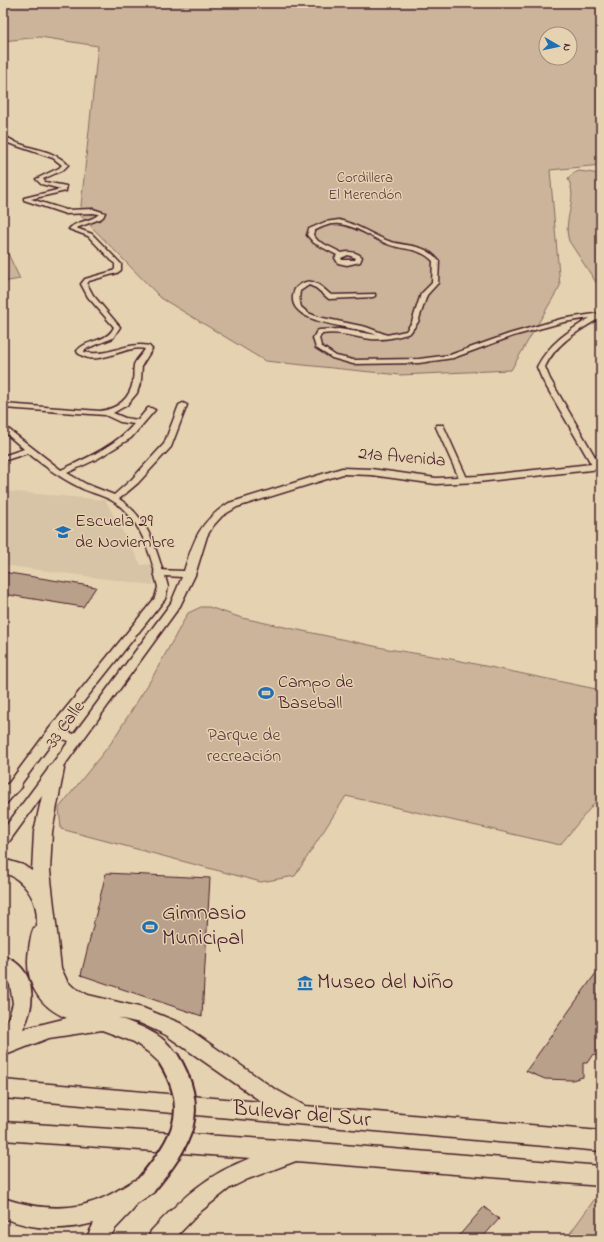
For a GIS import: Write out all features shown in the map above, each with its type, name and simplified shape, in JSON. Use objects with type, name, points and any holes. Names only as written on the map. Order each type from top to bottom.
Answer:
[{"type":"highway","points":[[56,769],[43,832],[41,871],[51,968],[56,981],[66,993],[84,1002],[143,1016],[173,1029],[266,1094],[305,1115]]},
{"type":"highway","points":[[3,866],[14,868],[27,876],[45,904],[37,967],[42,986],[50,999],[60,1008],[103,1022],[142,1037],[153,1043],[175,1066],[182,1086],[185,1098],[184,1124],[174,1149],[167,1161],[141,1189],[115,1212],[97,1239]]},
{"type":"highway","points":[[3,964],[13,971],[22,986],[23,1002],[18,1021],[3,1046]]},
{"type":"highway","points":[[3,1046],[53,1028],[103,1022]]},
{"type":"highway","name":"Bulevar del Sur","points":[[3,1089],[601,1141]]},
{"type":"highway","name":"Bulevar del Sur","points":[[3,1131],[294,1151],[601,1176]]},
{"type":"highway","points":[[159,1239],[193,1204],[213,1187],[233,1175],[272,1161],[294,1151]]},
{"type":"highway","points":[[3,1208],[31,1217],[61,1219],[97,1211],[121,1201],[141,1189]]},
{"type":"street","points":[[3,136],[18,146],[58,159],[65,165],[61,170],[39,179],[43,183],[62,186],[65,188],[64,190],[30,196],[26,200],[66,212],[93,211],[102,213],[97,219],[78,224],[72,229],[90,235],[118,264],[118,270],[112,274],[88,280],[84,284],[99,308],[111,317],[117,327],[111,337],[83,348],[80,352],[87,356],[101,356],[138,346],[147,346],[149,349],[138,364],[137,381],[134,391],[120,408],[108,413]]},
{"type":"street","points":[[341,255],[316,242],[310,235],[311,230],[327,223],[339,222],[350,224],[389,243],[411,246],[428,253],[436,261],[435,284],[424,294],[415,322],[408,332],[385,337],[370,337],[339,330],[319,332],[316,340],[318,347],[334,357],[354,362],[419,361],[451,357],[511,334],[563,320],[601,315]]},
{"type":"street","points":[[373,295],[329,297],[318,286],[308,283],[297,290],[296,300],[298,308],[308,315],[321,320],[371,330],[385,337]]},
{"type":"street","points":[[599,467],[546,379],[541,367],[548,354],[564,337],[601,315]]},
{"type":"street","points":[[114,499],[135,481],[168,445],[183,405]]},
{"type":"street","points":[[3,406],[108,413],[122,420],[140,423]]},
{"type":"street","points":[[60,473],[118,442],[131,432],[151,410]]},
{"type":"street","points":[[3,427],[28,450],[60,473],[84,487],[114,499],[129,510],[144,530],[154,553],[159,572],[190,575]]},
{"type":"street","points":[[440,427],[463,478]]},
{"type":"street","points":[[3,459],[28,450]]},
{"type":"street","name":"21a Avenida","points":[[190,575],[200,536],[219,512],[233,505],[342,471],[371,472],[436,481],[463,478],[478,479],[599,467]]},
{"type":"street","name":"33 Calle","points":[[6,794],[53,732],[160,599],[163,587],[159,572]]},
{"type":"street","name":"33 Calle","points":[[3,840],[176,604],[190,575]]},
{"type":"street","points":[[138,625],[157,630]]},
{"type":"street","points":[[53,732],[78,739]]},
{"type":"shaded area","name":"Escuela 29 de Noviembre","points":[[3,491],[105,500],[141,565],[153,564],[153,585],[3,565]]},
{"type":"green space","name":"Cordillera El Merendón","points":[[3,3],[601,3],[601,165],[550,170],[560,286],[511,370],[400,375],[265,361],[161,298],[80,215],[98,46],[40,37],[3,41]]},
{"type":"green space","points":[[579,171],[601,174],[601,290],[569,241],[567,233],[572,194],[568,179],[572,174]]},
{"type":"green space","points":[[3,243],[20,279],[3,282]]},
{"type":"green space","name":"Parque de recreación","points":[[201,607],[209,607],[242,618],[388,649],[451,659],[601,690],[601,795],[560,845],[346,796],[295,876],[261,882],[61,829],[59,808],[111,743],[152,678],[188,613]]},
{"type":"green space","points":[[599,1193],[601,1193],[601,1239],[566,1239]]},
{"type":"building","points":[[3,572],[96,587],[83,607],[3,594]]},
{"type":"building","name":"Gimnasio Municipal","points":[[106,873],[210,878],[202,1016],[81,975]]},
{"type":"building","points":[[601,966],[601,1059],[593,1054],[587,1063],[583,1063],[583,1077],[572,1080],[545,1079],[526,1071]]},
{"type":"building","points":[[484,1207],[499,1219],[481,1239],[456,1239]]},
{"type":"place","name":"Escuela 29 de Noviembre","points":[[63,532]]},
{"type":"place","name":"Campo de Baseball","points":[[266,693]]},
{"type":"place","name":"Gimnasio Municipal","points":[[150,927]]},
{"type":"place","name":"Museo del Niño","points":[[305,983]]}]
